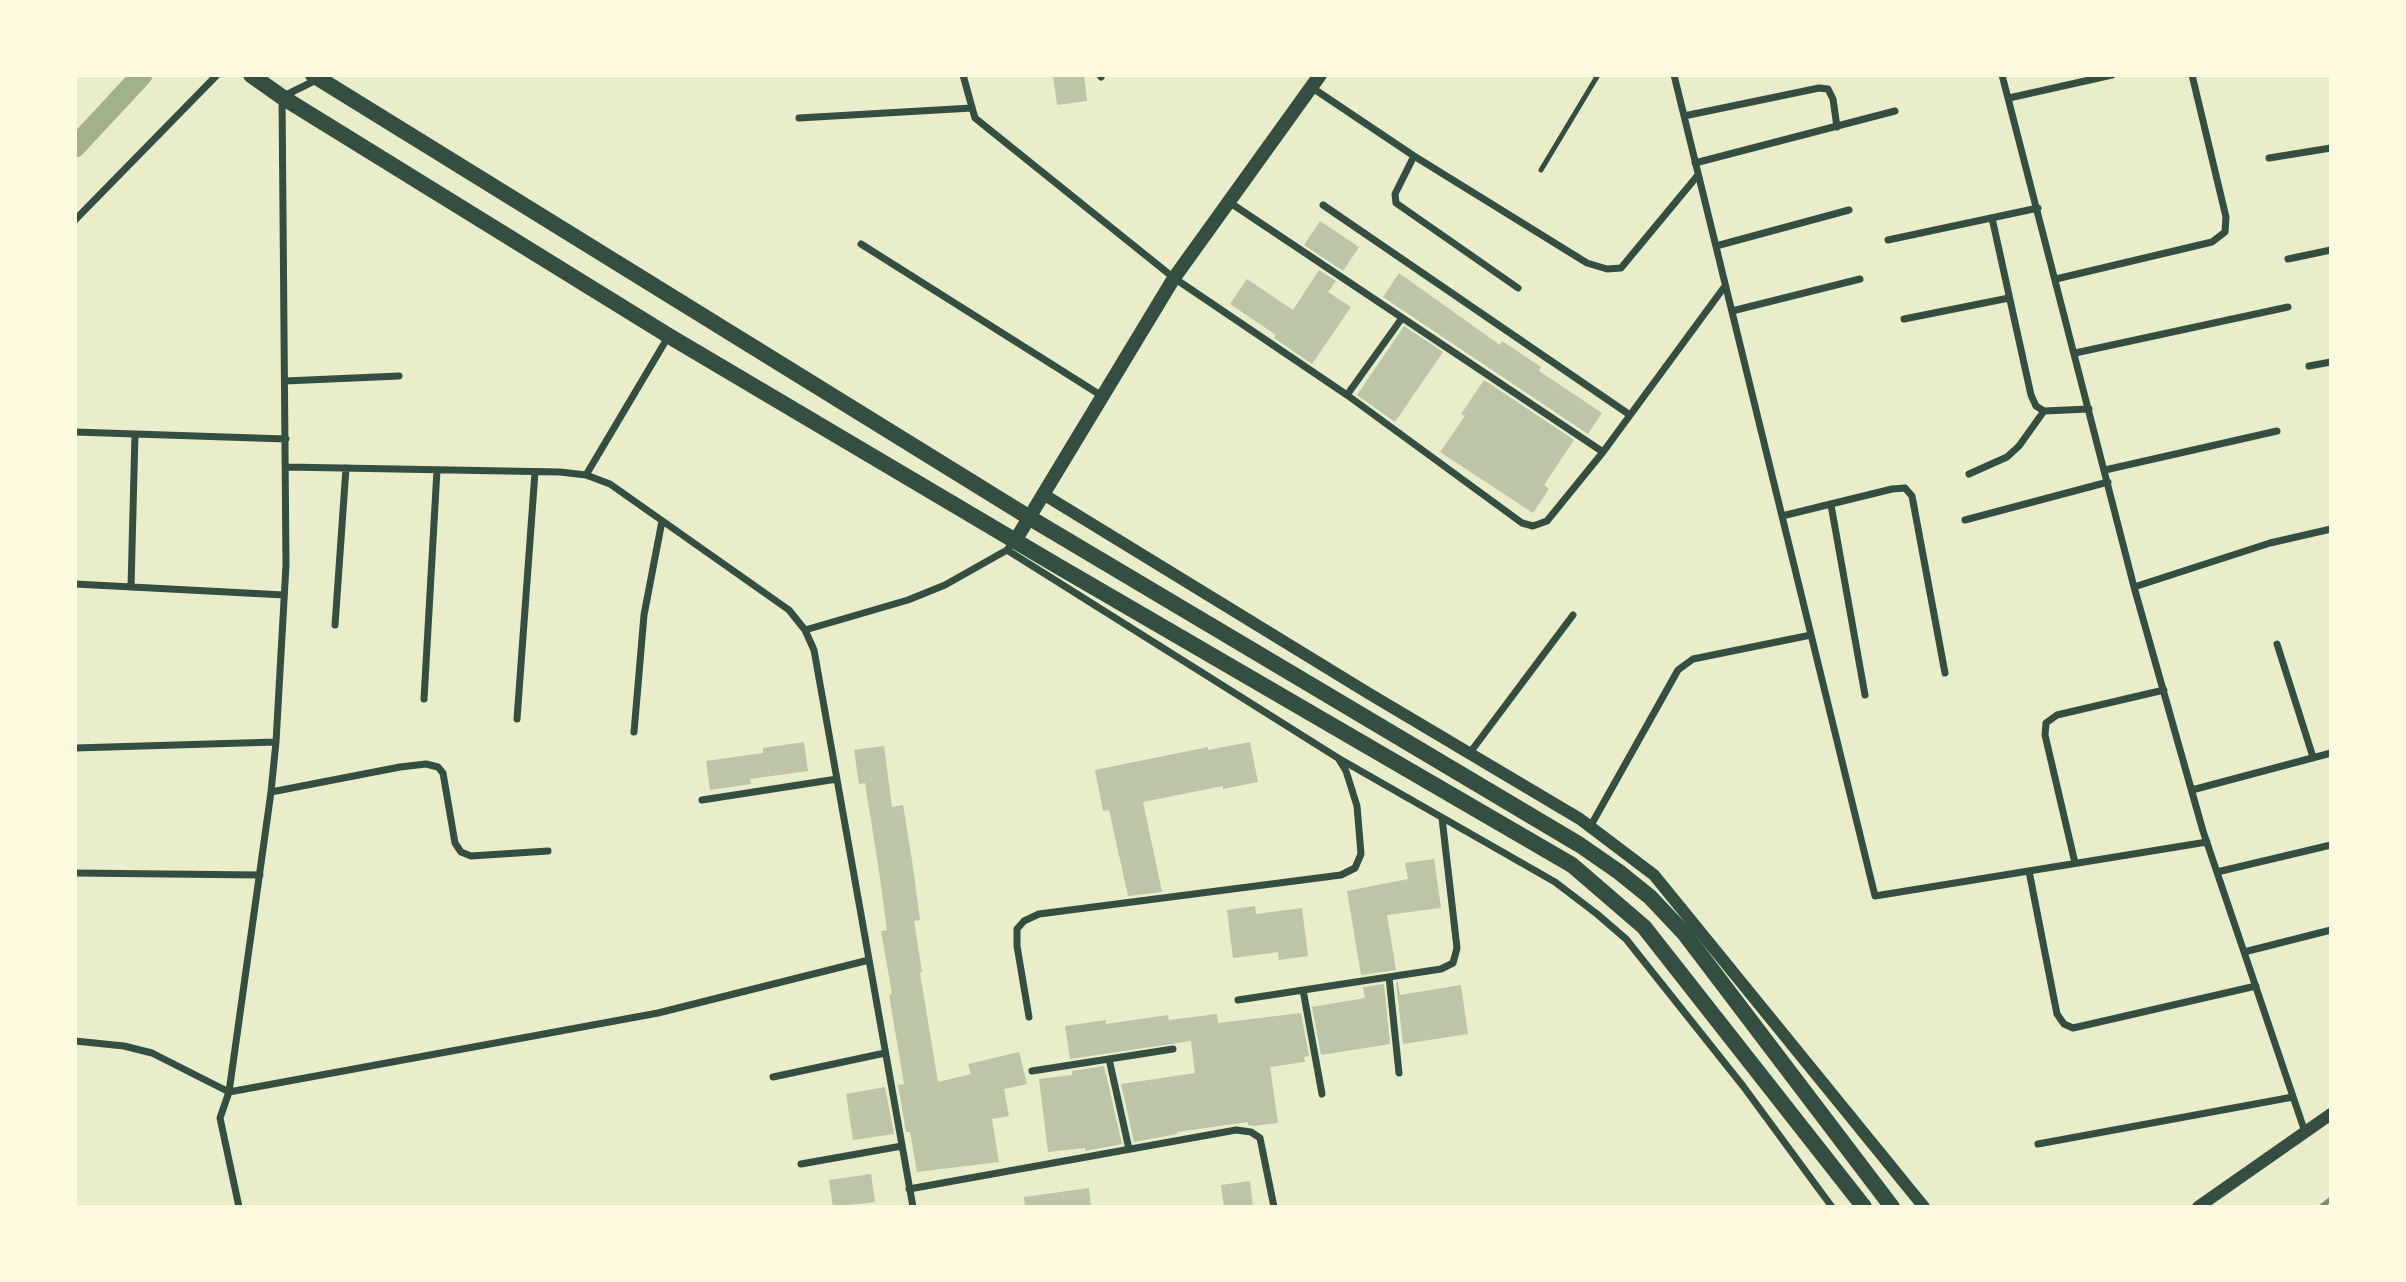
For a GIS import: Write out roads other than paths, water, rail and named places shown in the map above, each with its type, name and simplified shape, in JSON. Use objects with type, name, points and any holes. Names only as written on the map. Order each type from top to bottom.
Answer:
[{"type":"main road","points":[[251,75],[282,97],[669,337],[1011,545],[1056,565],[1572,865],[1644,927],[1864,1207]]},
{"type":"main road","points":[[317,76],[1030,519],[1580,845],[1619,872],[1650,897],[1684,933],[1892,1207]]},
{"type":"main road","points":[[1011,545],[1030,519],[1174,278],[1315,81]]},
{"type":"street","points":[[75,220],[217,75]]},
{"type":"street","points":[[963,75],[975,118],[1174,278],[1348,395],[1522,523],[1533,526],[1548,521],[1603,452],[1726,286]]},
{"type":"street","points":[[1674,75],[1875,896],[2207,842]]},
{"type":"street","points":[[2002,75],[2134,587],[2192,790],[2305,1132]]},
{"type":"street","points":[[2008,98],[2112,75]]},
{"type":"street","points":[[2056,279],[2212,242],[2225,232],[2226,218],[2192,75]]},
{"type":"street","points":[[239,1207],[220,1118],[229,1092],[276,742],[284,595],[286,467],[282,97],[317,76]]},
{"type":"street","points":[[1315,81],[1414,156],[1587,263],[1607,269],[1621,268],[1698,176]]},
{"type":"street","points":[[1684,116],[1819,88],[1828,89],[1833,99],[1837,127]]},
{"type":"street","points":[[799,118],[972,108]]},
{"type":"street","points":[[1695,163],[1895,111]]},
{"type":"street","points":[[2269,158],[2331,148]]},
{"type":"street","points":[[1414,156],[1395,194],[1396,203],[1518,288]]},
{"type":"street","points":[[1229,202],[1603,452]]},
{"type":"street","points":[[1323,205],[1630,415]]},
{"type":"street","points":[[1888,240],[2038,208]]},
{"type":"street","points":[[1716,246],[1849,210]]},
{"type":"street","points":[[1992,218],[2031,395],[2036,406],[2044,411],[2089,409]]},
{"type":"street","points":[[861,244],[1102,396]]},
{"type":"street","points":[[2288,259],[2331,250]]},
{"type":"street","points":[[1732,311],[1860,279]]},
{"type":"street","points":[[1904,319],[2009,298]]},
{"type":"street","points":[[2075,353],[2288,307]]},
{"type":"street","points":[[1348,395],[1402,318]]},
{"type":"street","points":[[586,475],[669,337]]},
{"type":"street","points":[[2309,366],[2331,362]]},
{"type":"street","points":[[285,381],[399,376]]},
{"type":"street","points":[[1969,474],[2007,457],[2044,411]]},
{"type":"street","points":[[2105,470],[2277,431]]},
{"type":"street","points":[[75,432],[286,439]]},
{"type":"street","points":[[131,587],[135,434]]},
{"type":"street","points":[[286,467],[586,475],[610,484],[789,610],[805,629],[814,650],[912,1207]]},
{"type":"street","points":[[335,625],[346,468]]},
{"type":"street","points":[[424,699],[437,470]]},
{"type":"street","points":[[517,719],[536,472]]},
{"type":"street","points":[[1965,520],[2108,482]]},
{"type":"street","points":[[1782,516],[1905,488],[1912,496],[1945,673]]},
{"type":"street","points":[[1043,494],[1590,827],[1654,874],[1924,1207]]},
{"type":"street","points":[[1830,505],[1865,695]]},
{"type":"street","points":[[634,732],[644,615],[663,520]]},
{"type":"street","points":[[2134,587],[2270,543],[2331,528]]},
{"type":"street","points":[[805,629],[908,600],[945,585],[1011,545],[1338,758],[1555,883],[1597,914],[1626,939],[1743,1086],[1832,1207]]},
{"type":"street","points":[[75,584],[284,595]]},
{"type":"street","points":[[1469,754],[1573,615]]},
{"type":"street","points":[[1590,827],[1678,670],[1693,659],[1811,635]]},
{"type":"street","points":[[2277,644],[2314,757]]},
{"type":"street","points":[[2075,863],[2045,735],[2046,723],[2057,715],[2164,690]]},
{"type":"street","points":[[75,748],[276,742]]},
{"type":"street","points":[[2192,790],[2331,753]]},
{"type":"street","points":[[1029,1017],[1017,946],[1017,929],[1024,921],[1039,914],[1341,875],[1355,868],[1362,854],[1357,806],[1346,771],[1338,758]]},
{"type":"street","points":[[271,792],[426,764],[438,767],[443,773],[455,843],[461,852],[471,856],[548,851]]},
{"type":"street","points":[[702,800],[837,779]]},
{"type":"street","points":[[1238,1000],[1441,969],[1453,963],[1457,948],[1442,818]]},
{"type":"street","points":[[2217,872],[2331,845]]},
{"type":"street","points":[[2029,871],[2053,999],[2057,1014],[2064,1024],[2073,1028],[2256,986]]},
{"type":"street","points":[[75,873],[260,875]]},
{"type":"street","points":[[2244,952],[2331,930]]},
{"type":"street","points":[[75,1041],[124,1046],[152,1053],[229,1092],[658,1013],[869,960]]},
{"type":"street","points":[[1388,977],[1399,1073]]},
{"type":"street","points":[[1303,990],[1322,1094]]},
{"type":"street","points":[[1032,1072],[1173,1049]]},
{"type":"street","points":[[773,1077],[886,1053]]},
{"type":"street","points":[[1109,1059],[1129,1149]]},
{"type":"street","points":[[2038,1144],[2294,1097]]},
{"type":"street","points":[[2198,1207],[2331,1114]]},
{"type":"street","points":[[909,1189],[1236,1130],[1251,1132],[1261,1138],[1274,1207]]},
{"type":"street","points":[[801,1164],[902,1146]]},
{"type":"lane","points":[[1541,170],[1598,75]]},
{"type":"waterway","points":[[75,147],[142,75]]},
{"type":"railway","points":[[2321,1207],[2331,1199]]}]
